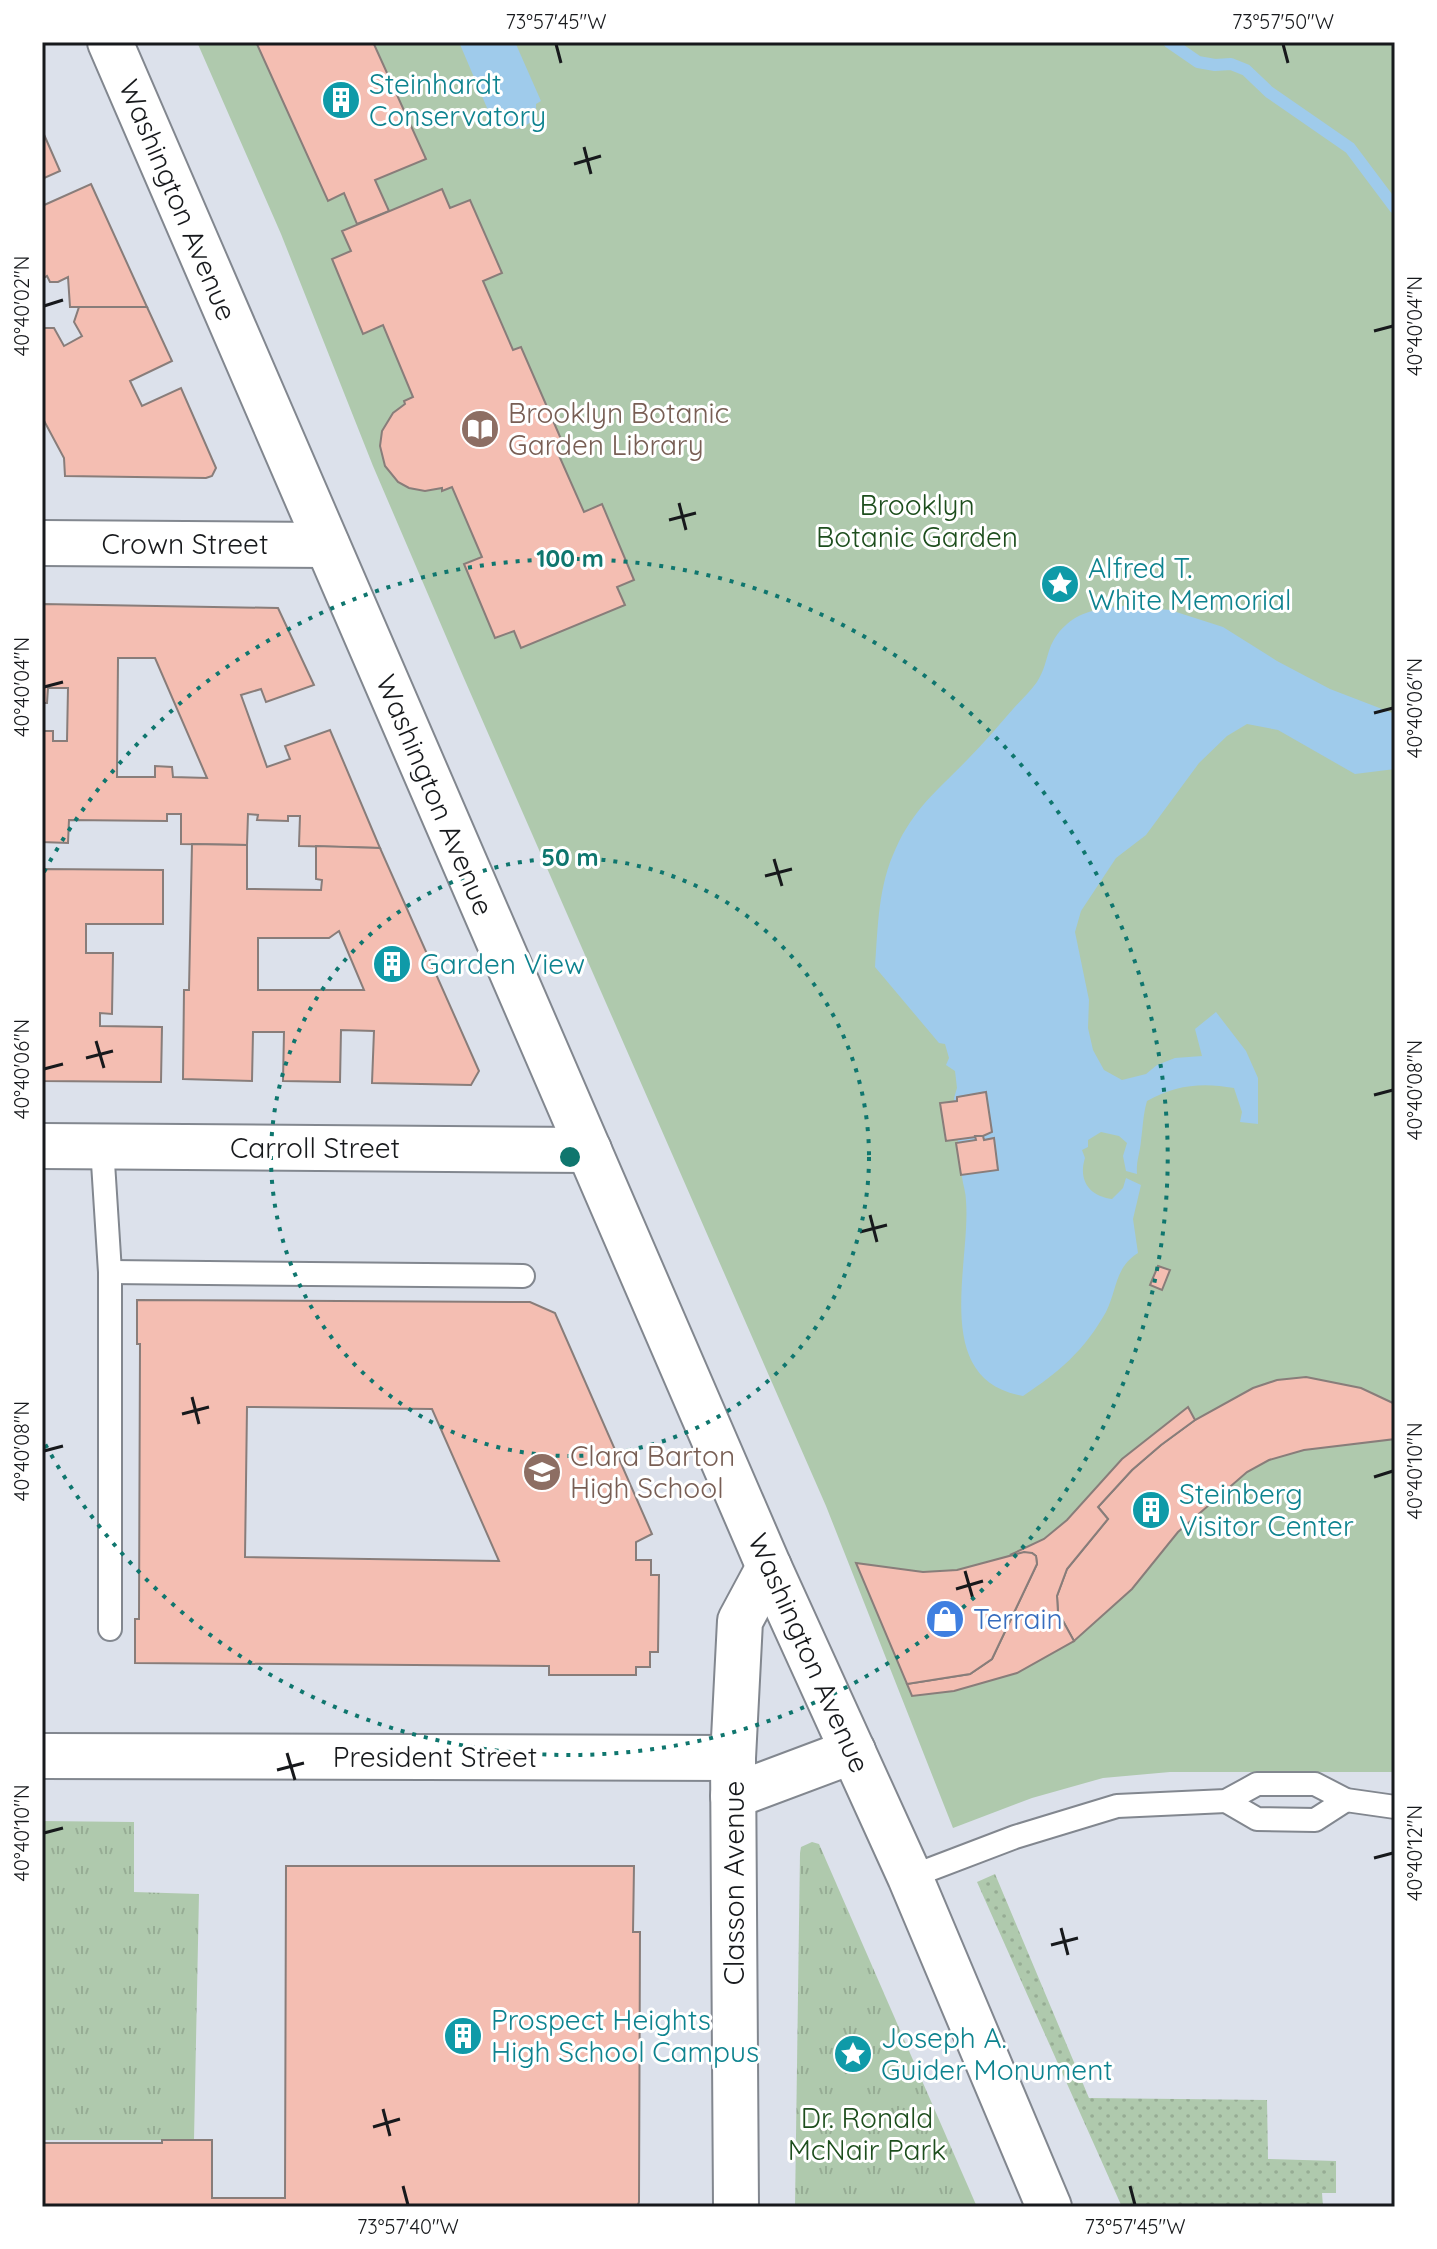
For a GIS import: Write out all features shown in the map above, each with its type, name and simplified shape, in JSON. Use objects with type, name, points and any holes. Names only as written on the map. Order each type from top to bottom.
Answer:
[{"type":"main road","name":"Washington Avenue","points":[[110,42],[769,1567],[910,1877],[1049,2207]]},
{"type":"main road","name":"Crown Street","points":[[42,543],[327,545]]},
{"type":"main road","name":"Carroll Street","points":[[42,1146],[589,1150]]},
{"type":"main road","name":"Classon Avenue","points":[[736,2207],[733,1777],[740,1621],[769,1567]]},
{"type":"main road","name":"President Street","points":[[42,1756],[733,1777],[853,1751]]},
{"type":"lane","points":[[102,1147],[110,1272],[110,1629]]},
{"type":"lane","points":[[110,1272],[523,1276]]},
{"type":"lane","points":[[910,1877],[1015,1837],[1117,1806],[1226,1801],[1257,1784],[1315,1784],[1346,1800],[1395,1807]]},
{"type":"lane","points":[[1226,1801],[1257,1819],[1315,1820],[1346,1800]]},
{"type":"green space","name":"Brooklyn Botanic Garden","points":[[197,42],[1395,42],[1395,1772],[1170,1772],[1103,1778],[1032,1798],[953,1828],[826,1506],[463,676],[373,466],[281,234]]},
{"type":"green space","points":[[42,1821],[134,1822],[134,1892],[199,1894],[194,2140],[42,2140]]},
{"type":"green space","name":"Dr. Ronald McNair Park","points":[[812,1842],[819,1844],[977,2207],[795,2207],[800,1853],[801,1847]]},
{"type":"green space","points":[[995,1874],[1089,2098],[1267,2100],[1268,2159],[1336,2161],[1336,2193],[1322,2193],[1323,2207],[1122,2207],[977,1882]]},
{"type":"water","points":[[459,42],[515,42],[541,101],[536,104],[534,117],[529,123],[517,129],[498,120],[493,122]]},
{"type":"water","points":[[1124,606],[1170,610],[1223,627],[1330,689],[1395,714],[1395,769],[1355,774],[1278,730],[1247,724],[1227,736],[1199,763],[1146,835],[1116,858],[1081,911],[1075,932],[1089,1000],[1088,1028],[1093,1050],[1104,1070],[1122,1080],[1146,1074],[1157,1065],[1175,1058],[1202,1056],[1195,1029],[1216,1012],[1246,1051],[1258,1078],[1258,1124],[1240,1122],[1242,1112],[1234,1088],[1189,1086],[1147,1101],[1137,1174],[1126,1171],[1123,1156],[1127,1143],[1119,1136],[1101,1132],[1088,1140],[1088,1147],[1082,1150],[1085,1158],[1083,1173],[1092,1191],[1112,1199],[1123,1188],[1126,1178],[1141,1185],[1133,1219],[1138,1253],[1125,1265],[1106,1312],[1089,1338],[1059,1369],[1023,1396],[994,1386],[976,1368],[965,1344],[962,1287],[966,1201],[954,1098],[957,1088],[955,1071],[946,1065],[949,1058],[945,1044],[939,1043],[875,967],[880,906],[890,862],[911,821],[1034,686],[1060,631],[1073,619],[1087,613]]},
{"type":"building","name":"Steinhardt Conservatory","points":[[256,42],[373,42],[426,159],[375,180],[389,211],[357,224],[344,193],[328,201]]},
{"type":"building","points":[[42,130],[60,171],[42,179]]},
{"type":"building","points":[[91,184],[147,307],[70,307],[68,277],[58,282],[50,282],[47,276],[42,279],[42,206]]},
{"type":"building","points":[[442,189],[450,208],[470,200],[502,273],[483,281],[513,350],[521,347],[561,439],[553,442],[584,512],[602,504],[634,580],[617,587],[625,605],[521,648],[514,631],[495,638],[464,564],[482,557],[452,487],[442,491],[442,488],[425,491],[409,488],[398,482],[385,466],[380,446],[382,431],[393,413],[405,404],[404,401],[413,397],[383,325],[363,334],[332,259],[351,251],[342,231]]},
{"type":"building","points":[[79,307],[147,307],[172,361],[130,381],[142,406],[181,388],[216,468],[212,476],[65,476],[64,458],[42,417],[42,328],[54,328],[64,346],[82,336],[74,322]]},
{"type":"building","points":[[42,604],[278,608],[314,685],[266,702],[261,689],[241,695],[267,767],[290,759],[285,746],[330,730],[380,848],[299,846],[300,816],[288,816],[288,821],[257,820],[258,815],[248,814],[247,845],[181,844],[181,814],[167,814],[167,821],[69,820],[68,843],[42,842],[42,731],[53,731],[53,741],[67,741],[68,688],[48,688],[47,703],[42,703]],"holes":[[[118,658],[155,658],[207,778],[173,777],[172,767],[155,766],[155,777],[117,777]]]},
{"type":"building","name":"Garden View","points":[[192,844],[247,845],[247,889],[321,890],[322,880],[316,879],[316,846],[380,848],[479,1071],[471,1085],[372,1083],[374,1031],[341,1030],[340,1082],[283,1081],[284,1032],[253,1032],[252,1081],[183,1079],[184,990],[189,990]],"holes":[[[339,931],[364,990],[258,990],[258,938],[329,938]]]},
{"type":"building","points":[[42,869],[163,870],[163,924],[86,924],[86,953],[113,953],[112,1014],[100,1013],[100,1026],[162,1027],[161,1082],[42,1081]]},
{"type":"building","points":[[986,1092],[992,1132],[946,1141],[940,1103]]},
{"type":"building","points":[[975,1136],[983,1136],[984,1140],[994,1138],[998,1170],[961,1175],[956,1143],[976,1140]]},
{"type":"building","points":[[1158,1266],[1170,1270],[1162,1290],[1150,1285]]},
{"type":"building","name":"Clara Barton High School","points":[[137,1300],[530,1302],[555,1313],[652,1534],[636,1542],[636,1560],[651,1560],[651,1575],[659,1575],[658,1652],[650,1652],[650,1667],[636,1667],[636,1675],[549,1675],[549,1666],[135,1663],[135,1619],[139,1619],[140,1344],[137,1344]],"holes":[[[247,1407],[432,1409],[499,1561],[245,1557]]]},
{"type":"building","name":"Steinberg Visitor Center","points":[[1306,1377],[1361,1388],[1395,1404],[1395,1439],[1304,1450],[1269,1460],[1247,1472],[1178,1532],[1132,1589],[1074,1641],[1058,1612],[1057,1596],[1067,1569],[1108,1519],[1098,1507],[1132,1470],[1195,1420],[1253,1388],[1277,1380]]},
{"type":"building","points":[[1188,1407],[1195,1420],[1132,1470],[1098,1507],[1108,1519],[1067,1569],[1057,1596],[1058,1612],[1074,1641],[1017,1673],[954,1691],[912,1696],[907,1684],[970,1674],[992,1659],[1037,1564],[1036,1556],[1032,1553],[1010,1555],[1044,1539],[1067,1520],[1122,1459]]},
{"type":"building","name":"Terrain","points":[[1024,1552],[1036,1556],[1037,1564],[992,1659],[970,1674],[907,1684],[856,1563],[923,1572],[957,1570]]},
{"type":"building","name":"Prospect Heights High School Campus","points":[[286,1866],[634,1866],[633,1932],[640,1932],[637,2207],[42,2207],[42,2143],[212,2140],[212,2198],[285,2198]]},
{"type":"waterway","points":[[1169,42],[1198,62],[1231,64],[1246,70],[1269,92],[1350,148],[1395,208]]},
{"type":"place","name":"Steinhardt Conservatory","points":[[341,100]]},
{"type":"place","name":"Brooklyn Botanic Garden Library","points":[[480,429]]},
{"type":"place","name":"Alfred T. White Memorial","points":[[1060,584]]},
{"type":"place","name":"Garden View","points":[[392,964]]},
{"type":"place","name":"Clara Barton High School","points":[[542,1472]]},
{"type":"place","name":"Steinberg Visitor Center","points":[[1151,1510]]},
{"type":"place","name":"Terrain","points":[[945,1619]]},
{"type":"place","name":"Prospect Heights High School Campus","points":[[463,2036]]},
{"type":"place","name":"Joseph A. Guider Monument","points":[[853,2054]]}]
